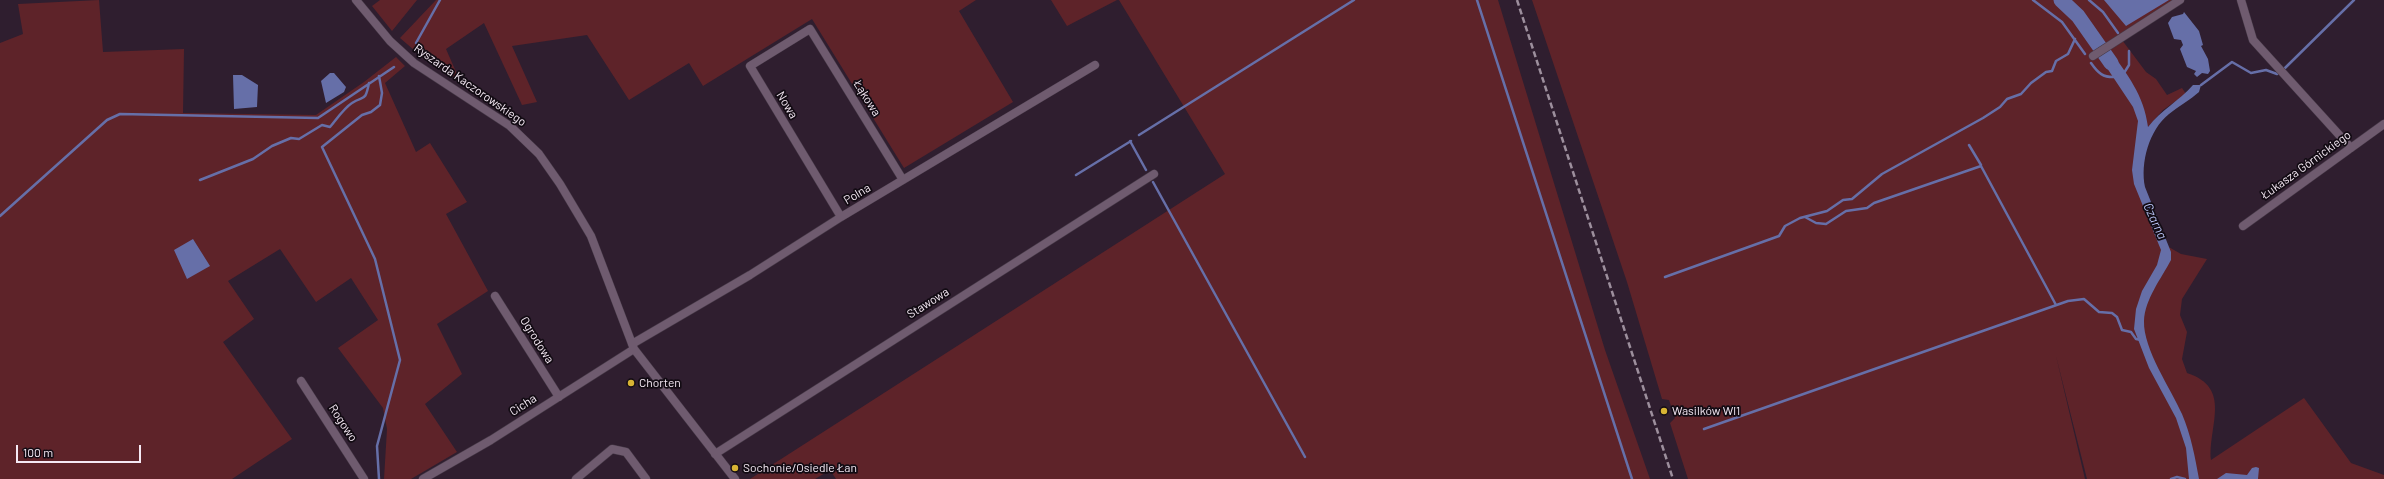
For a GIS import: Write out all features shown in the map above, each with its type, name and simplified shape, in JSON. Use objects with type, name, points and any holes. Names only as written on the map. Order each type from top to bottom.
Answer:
[{"type":"street","name":"Ryszarda Kaczorowskiego","points":[[356,0],[390,41],[414,63],[510,126],[539,154],[560,184],[591,236],[633,346],[735,479]]},
{"type":"street","points":[[2093,56],[2180,0]]},
{"type":"street","points":[[2241,0],[2253,40],[2351,148]]},
{"type":"street","name":"Łąkowa","points":[[810,29],[903,180]]},
{"type":"street","name":"Nowa","points":[[810,29],[750,66],[841,217]]},
{"type":"street","name":"Polna","points":[[633,346],[750,275],[841,217],[1095,65]]},
{"type":"street","name":"Łukasza Górnickiego","points":[[2243,226],[2384,124]]},
{"type":"street","name":"Stawowa","points":[[715,454],[1154,174]]},
{"type":"street","name":"Ogrodowa","points":[[495,296],[559,396]]},
{"type":"street","name":"Cicha","points":[[423,479],[491,440],[633,346]]},
{"type":"street","name":"Rogowo","points":[[301,380],[364,479]]},
{"type":"street","points":[[576,479],[612,449],[626,452],[646,479]]},
{"type":"shaded area","points":[[99,0],[103,52],[184,49],[183,113],[316,115],[364,82],[396,57],[405,66],[385,83],[416,152],[430,143],[467,202],[446,214],[488,291],[437,324],[462,374],[425,404],[457,452],[411,479],[384,479],[387,429],[383,408],[338,348],[378,320],[351,278],[316,302],[280,249],[228,281],[254,319],[223,342],[292,439],[232,479],[0,479],[0,43],[23,34],[18,4]]},
{"type":"shaded area","points":[[380,0],[417,0],[392,31],[372,6]]},
{"type":"shaded area","points":[[436,0],[976,0],[959,11],[1013,102],[904,168],[812,19],[703,86],[689,63],[629,100],[587,35],[512,46],[537,102],[522,105],[484,23],[446,49],[460,81],[421,56],[400,38]]},
{"type":"shaded area","points":[[1051,0],[1117,0],[1067,26]]},
{"type":"shaded area","points":[[1119,0],[1498,0],[1605,350],[1650,479],[836,479],[830,470],[815,479],[750,479],[1225,174]]},
{"type":"shaded area","points":[[1532,0],[2176,0],[2122,40],[2146,72],[2156,79],[2167,95],[2182,88],[2186,94],[2163,110],[2148,127],[2138,184],[2167,246],[2181,254],[2207,259],[2182,299],[2180,315],[2187,332],[2182,359],[2187,373],[2201,380],[2210,388],[2214,398],[2215,409],[2211,460],[2304,398],[2351,463],[2384,475],[2384,479],[2087,479],[2056,356],[2085,479],[1688,479],[1670,423],[1675,418],[1669,400],[1662,399],[1627,282]]},
{"type":"water","points":[[2104,0],[2169,0],[2126,26]]},
{"type":"water","points":[[2184,12],[2199,31],[2203,45],[2201,46],[2208,59],[2210,71],[2208,74],[2202,73],[2197,77],[2194,74],[2196,71],[2187,67],[2180,49],[2183,45],[2181,40],[2174,39],[2168,23],[2172,17],[2183,14]]},
{"type":"water","points":[[2109,49],[2134,85],[2139,95],[2146,115],[2148,127],[2193,85],[2201,85],[2199,92],[2169,114],[2156,129],[2151,138],[2145,158],[2144,168],[2145,187],[2171,252],[2171,260],[2154,289],[2147,305],[2144,321],[2145,332],[2158,369],[2182,414],[2188,430],[2199,479],[2189,479],[2186,448],[2176,418],[2149,368],[2134,329],[2136,309],[2142,291],[2157,265],[2161,250],[2134,184],[2132,170],[2138,121],[2133,107],[2099,56]]},
{"type":"water","points":[[330,73],[334,73],[346,87],[344,92],[326,103],[321,81]]},
{"type":"water","points":[[233,75],[242,75],[258,85],[257,107],[234,109]]},
{"type":"water","points":[[193,239],[210,266],[187,279],[174,250]]},
{"type":"water","points":[[2252,468],[2259,468],[2258,479],[2217,479],[2226,473],[2247,475]]},
{"type":"waterway","points":[[416,43],[440,0]]},
{"type":"waterway","points":[[1139,135],[1354,0]]},
{"type":"waterway","points":[[1477,0],[1632,479]]},
{"type":"waterway","points":[[2033,0],[2062,22],[2085,54]]},
{"type":"waterway","name":"Czarna","points":[[2061,0],[2078,16],[2111,63]]},
{"type":"waterway","points":[[2089,0],[2103,12],[2118,33]]},
{"type":"waterway","points":[[2285,68],[2354,0]]},
{"type":"waterway","points":[[1665,277],[1779,236],[1785,226],[1800,218],[1827,211],[1843,200],[1852,199],[1882,174],[1983,118],[2000,107],[2007,99],[2021,94],[2031,83],[2046,72],[2052,71],[2056,61],[2068,54],[2075,39]]},
{"type":"waterway","points":[[2124,73],[2129,65],[2129,51]]},
{"type":"waterway","points":[[2201,85],[2232,62],[2251,73],[2266,70],[2277,74],[2279,72]]},
{"type":"waterway","points":[[2091,63],[2096,70],[2104,76],[2116,77]]},
{"type":"waterway","points":[[0,216],[107,120],[120,114],[318,118],[394,67]]},
{"type":"waterway","points":[[379,76],[382,93],[380,105],[371,112],[362,115],[322,147],[375,259],[400,360],[377,446],[379,479]]},
{"type":"waterway","points":[[200,180],[253,159],[272,146],[291,138],[299,139],[322,125],[330,127],[349,105],[364,98],[369,83]]},
{"type":"waterway","points":[[1130,141],[1146,170]]},
{"type":"waterway","points":[[1076,175],[1131,141]]},
{"type":"waterway","points":[[1969,145],[1981,165]]},
{"type":"waterway","points":[[1805,217],[1816,223],[1826,224],[1846,211],[1867,208],[1874,203],[1981,166],[2056,305]]},
{"type":"waterway","points":[[1153,182],[1305,457]]},
{"type":"waterway","points":[[1704,429],[2068,301],[2084,299],[2099,312],[2112,313],[2117,317],[2122,330],[2131,332],[2136,339],[2141,340]]},
{"type":"waterway","points":[[2171,479],[2177,477],[2185,479]]},
{"type":"railway","points":[[1517,0],[1673,479]]},
{"type":"place","name":"Chorten","points":[[631,383]]},
{"type":"place","name":"Wasilków Wl1","points":[[1664,411]]},
{"type":"place","name":"Sochonie/Osiedle Łan","points":[[735,468]]}]
